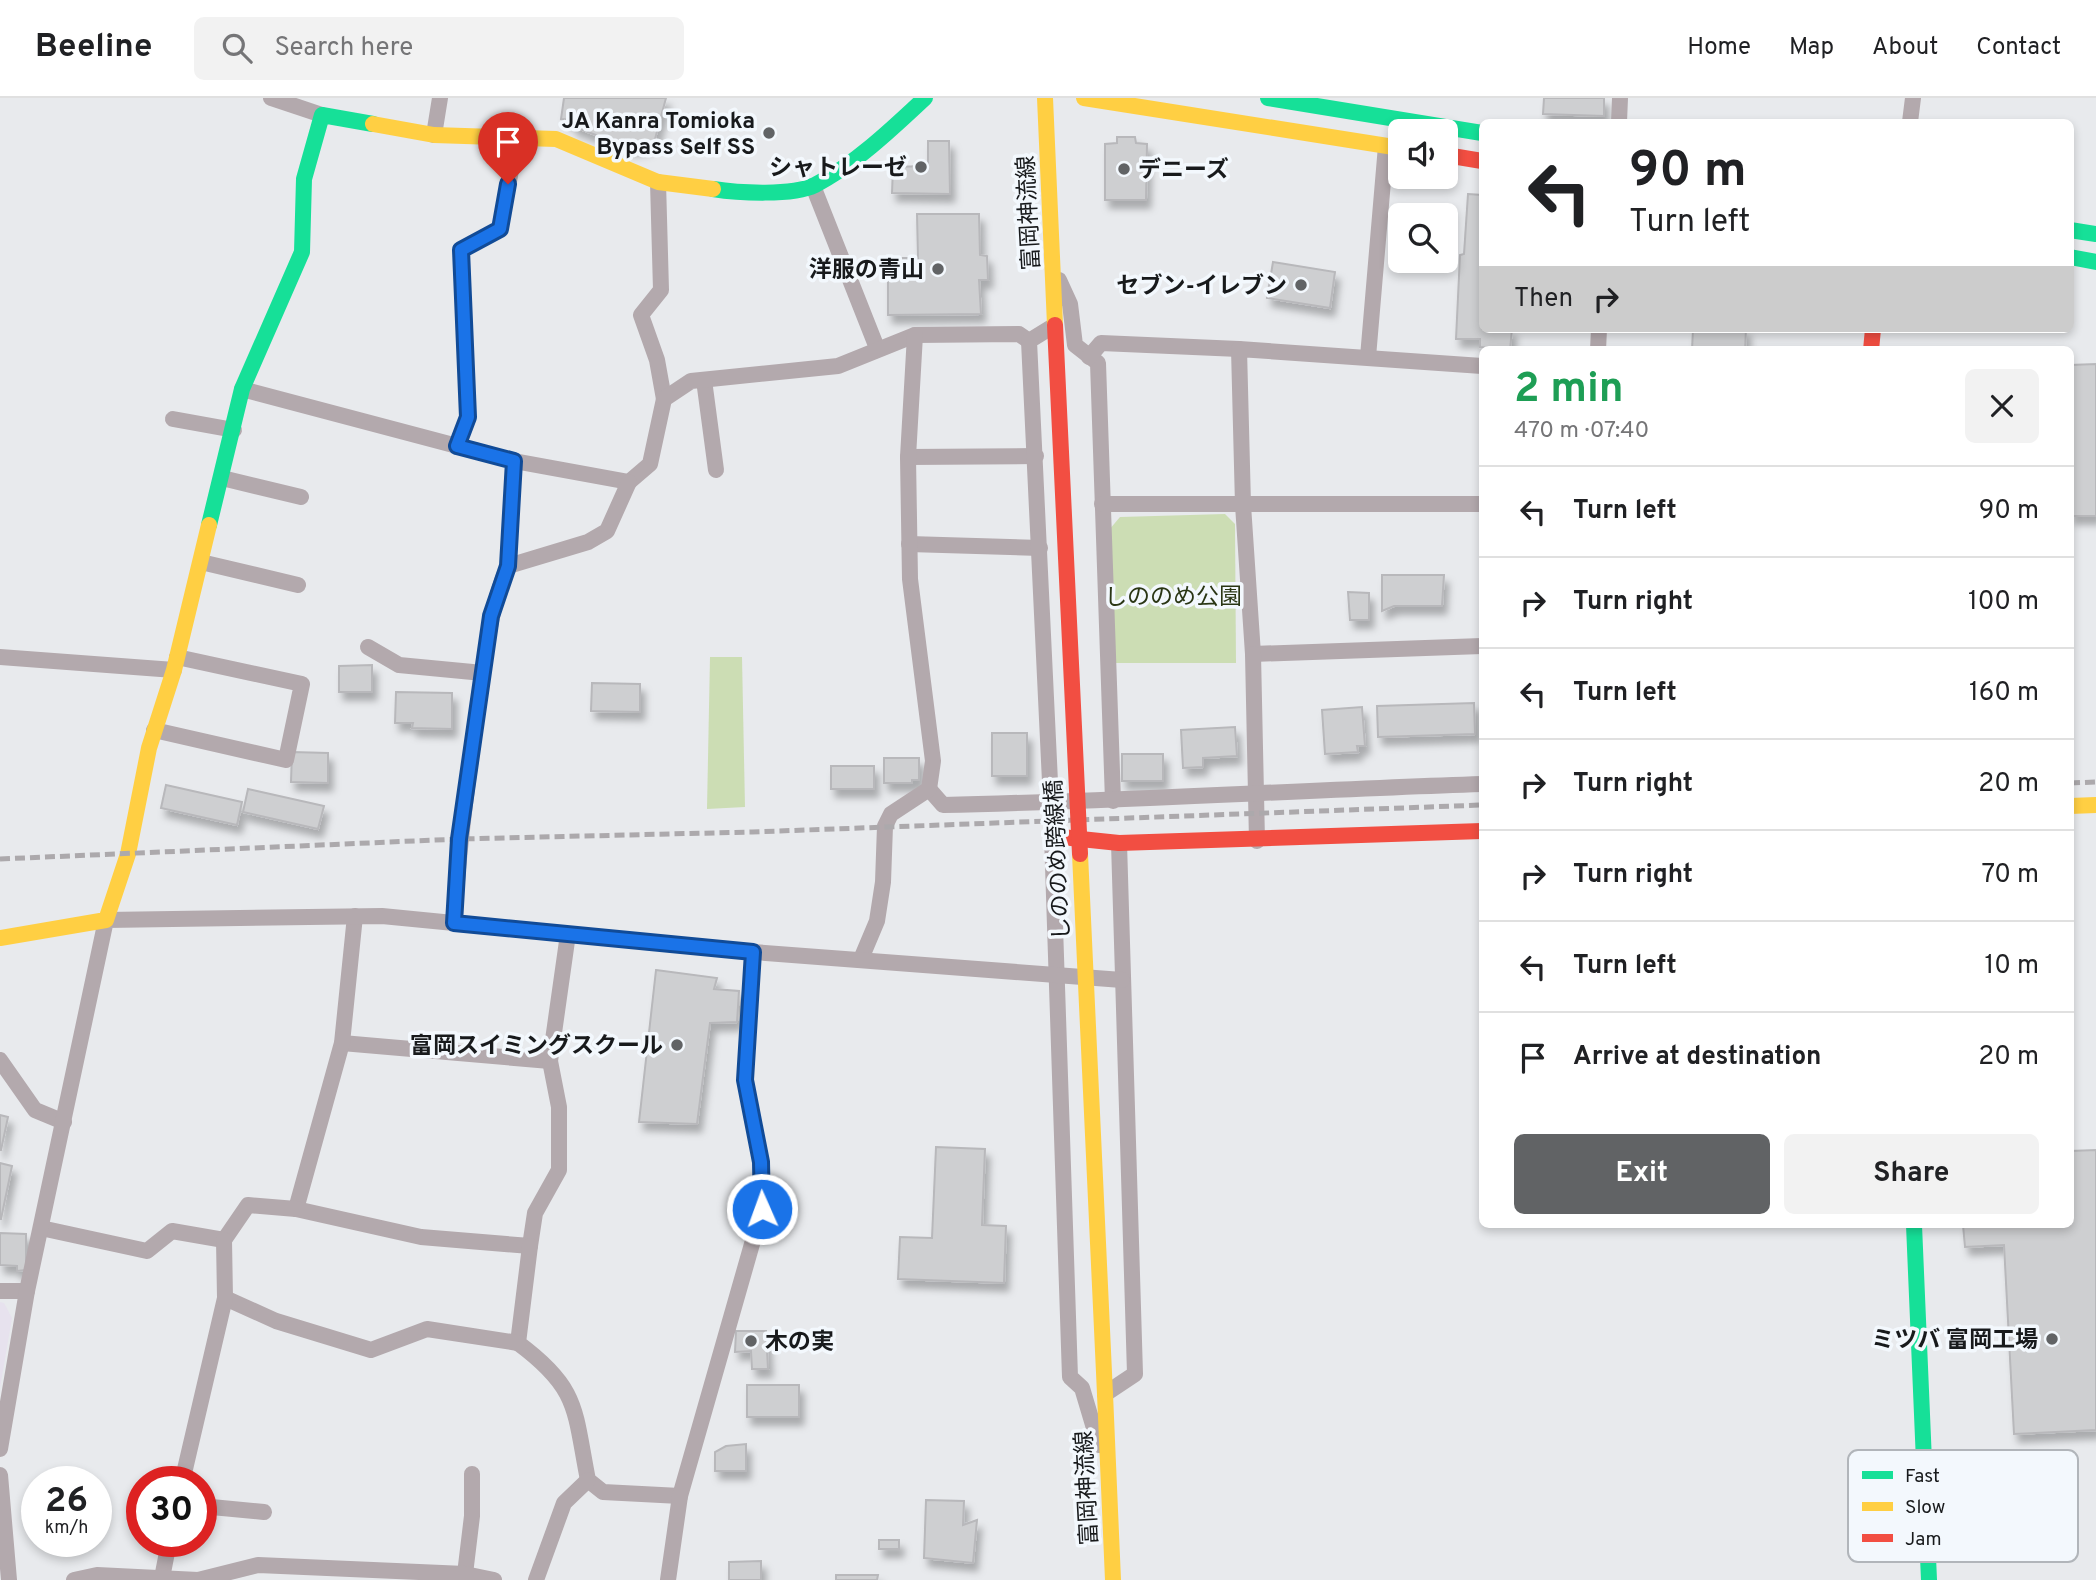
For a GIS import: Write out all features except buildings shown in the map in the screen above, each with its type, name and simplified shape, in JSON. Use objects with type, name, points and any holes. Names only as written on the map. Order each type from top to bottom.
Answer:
[{"type":"main road","points":[[0,938],[106,920],[128,854],[154,730],[175,663],[242,389],[302,252],[304,179],[322,115],[434,135],[556,139],[658,182],[748,194],[813,186],[883,137],[925,98]]},
{"type":"main road","name":"富岡神流線","points":[[1045,98],[1055,325]]},
{"type":"main road","points":[[1084,98],[1388,146]]},
{"type":"main road","points":[[1268,98],[1479,133]]},
{"type":"main road","points":[[1458,157],[1479,160]]},
{"type":"main road","points":[[2074,231],[2096,234]]},
{"type":"main road","points":[[2074,258],[2096,262]]},
{"type":"main road","name":"しののめ跨線橋","points":[[1055,325],[1105,1394]]},
{"type":"main road","points":[[2074,806],[2096,806]]},
{"type":"main road","points":[[1052,836],[1119,843],[1257,841],[1479,831]]},
{"type":"main road","points":[[1914,1228],[1924,1450]]},
{"type":"main road","name":"富岡神流線","points":[[1105,1394],[1114,1580]]},
{"type":"main road","points":[[1929,1562],[1930,1580]]},
{"type":"street","points":[[271,98],[322,115]]},
{"type":"street","points":[[434,135],[440,98]]},
{"type":"street","points":[[1619,119],[1620,98]]},
{"type":"street","points":[[1910,119],[1913,98]]},
{"type":"street","points":[[457,446],[468,417],[461,250],[500,229],[517,138]]},
{"type":"street","points":[[508,566],[587,542],[607,531],[629,482],[650,464],[664,398],[657,360],[641,315],[661,290],[658,182]]},
{"type":"street","points":[[813,186],[877,348]]},
{"type":"street","points":[[1368,357],[1388,189]]},
{"type":"street","points":[[1054,268],[1070,304],[1075,345],[1098,363],[1113,801]]},
{"type":"street","points":[[1029,341],[1055,325]]},
{"type":"street","points":[[664,398],[691,381],[838,366],[877,348],[915,335],[1018,334],[1029,341]]},
{"type":"street","points":[[861,959],[877,922],[883,882],[885,826],[891,814],[929,789],[933,761],[910,579],[908,457],[915,335]]},
{"type":"street","points":[[1029,341],[1028,366],[1036,456],[1051,803]]},
{"type":"street","points":[[1090,357],[1101,343],[1238,349],[1479,366]]},
{"type":"street","points":[[1238,349],[1243,505],[1253,653],[1257,841]]},
{"type":"street","points":[[704,380],[716,470]]},
{"type":"street","points":[[242,389],[514,461],[629,482]]},
{"type":"street","points":[[173,419],[234,430]]},
{"type":"street","points":[[908,457],[1036,456]]},
{"type":"street","points":[[454,923],[459,839],[491,616],[508,566],[514,461]]},
{"type":"street","points":[[222,478],[301,497]]},
{"type":"street","points":[[1102,504],[1479,504]]},
{"type":"street","points":[[909,544],[1040,548]]},
{"type":"street","points":[[201,562],[298,585]]},
{"type":"street","points":[[1253,653],[1479,646]]},
{"type":"street","points":[[368,647],[399,665],[483,673]]},
{"type":"street","points":[[0,657],[175,663],[302,684],[286,760],[154,730]]},
{"type":"street","points":[[929,789],[943,805],[1113,801],[1255,791],[1479,784]]},
{"type":"street","points":[[1052,836],[1070,1377],[1082,1388],[1109,1478]]},
{"type":"street","points":[[1105,1394],[1135,1374],[1119,843]]},
{"type":"street","points":[[0,1449],[27,1291],[106,920],[355,916],[753,952],[1122,980]]},
{"type":"street","points":[[296,1209],[342,1043],[355,916]]},
{"type":"street","points":[[518,1343],[535,1213],[559,1170],[559,1107],[550,1061],[568,934]]},
{"type":"street","points":[[668,1580],[680,1496],[762,1209],[761,1162],[745,1080],[753,952]]},
{"type":"street","points":[[342,1043],[550,1061]]},
{"type":"street","points":[[0,1060],[35,1110],[64,1122]]},
{"type":"street","points":[[186,1466],[225,1298],[224,1240],[248,1205],[296,1209],[421,1237],[530,1246]]},
{"type":"street","points":[[41,1228],[147,1251],[172,1231],[224,1240]]},
{"type":"street","points":[[0,1291],[27,1291]]},
{"type":"street","points":[[225,1298],[276,1321],[371,1350],[427,1329],[518,1343],[559,1378],[573,1403],[587,1480],[603,1492],[680,1496]]},
{"type":"street","points":[[465,1574],[472,1516],[472,1474]]},
{"type":"street","points":[[0,1475],[9,1580]]},
{"type":"street","points":[[536,1580],[564,1503],[587,1480]]},
{"type":"street","points":[[217,1508],[264,1512]]},
{"type":"street","points":[[162,1578],[166,1557]]},
{"type":"street","points":[[74,1580],[97,1574],[198,1580],[258,1565],[465,1574],[494,1580]]},
{"type":"shaded area","points":[[0,1302],[4,1303],[12,1318],[0,1388]]},
{"type":"green space","name":"しののめ公園","points":[[1225,514],[1235,524],[1236,663],[1113,663],[1109,530],[1120,517]]},
{"type":"green space","points":[[710,657],[742,657],[745,807],[707,809]]},
{"type":"railway","points":[[2074,783],[2096,782]]},
{"type":"railway","points":[[0,859],[459,839],[752,832],[1479,805]]},
{"type":"traffic: fast","points":[[713,189],[780,192],[815,185],[859,157],[925,98]]},
{"type":"traffic: fast","points":[[1268,98],[1479,133]]},
{"type":"traffic: fast","points":[[209,525],[242,389],[302,252],[304,179],[322,115],[373,124]]},
{"type":"traffic: fast","points":[[2074,231],[2096,234]]},
{"type":"traffic: fast","points":[[2074,258],[2096,262]]},
{"type":"traffic: fast","points":[[1914,1228],[1924,1450]]},
{"type":"traffic: fast","points":[[1928,1562],[1929,1580]]},
{"type":"traffic: slow","points":[[1045,98],[1055,325]]},
{"type":"traffic: slow","points":[[1084,98],[1388,146]]},
{"type":"traffic: slow","points":[[373,124],[434,135],[556,139],[658,182],[713,189]]},
{"type":"traffic: slow","points":[[0,938],[106,920],[128,854],[149,748],[174,670],[209,525]]},
{"type":"traffic: slow","points":[[2074,806],[2096,805]]},
{"type":"traffic: slow","points":[[1080,854],[1105,1394]]},
{"type":"traffic: slow","points":[[1105,1394],[1113,1580]]},
{"type":"traffic: jam","points":[[1458,157],[1479,160]]},
{"type":"traffic: jam","points":[[1055,325],[1080,854]]},
{"type":"traffic: jam","points":[[1871,346],[1873,333]]},
{"type":"traffic: jam","points":[[1052,836],[1119,843],[1479,831]]},
{"type":"place","name":"JA Kanra Tomioka Bypass Self SS","points":[[769,133]]},
{"type":"place","name":"シャトレーゼ","points":[[921,167]]},
{"type":"place","name":"デニーズ","points":[[1124,169]]},
{"type":"place","name":"洋服の青山","points":[[938,269]]},
{"type":"place","name":"セブン-イレブン","points":[[1301,285]]},
{"type":"place","name":"富岡スイミングスクール","points":[[677,1045]]},
{"type":"place","name":"ミツバ 富岡工場","points":[[2052,1339]]},
{"type":"place","name":"木の実","points":[[751,1341]]},
{"type":"route","points":[[508,184],[500,229],[461,250],[463,356],[468,417],[457,446],[514,461],[508,566],[491,616],[459,839],[454,923],[753,952],[745,1080],[761,1162],[762,1209]]}]
